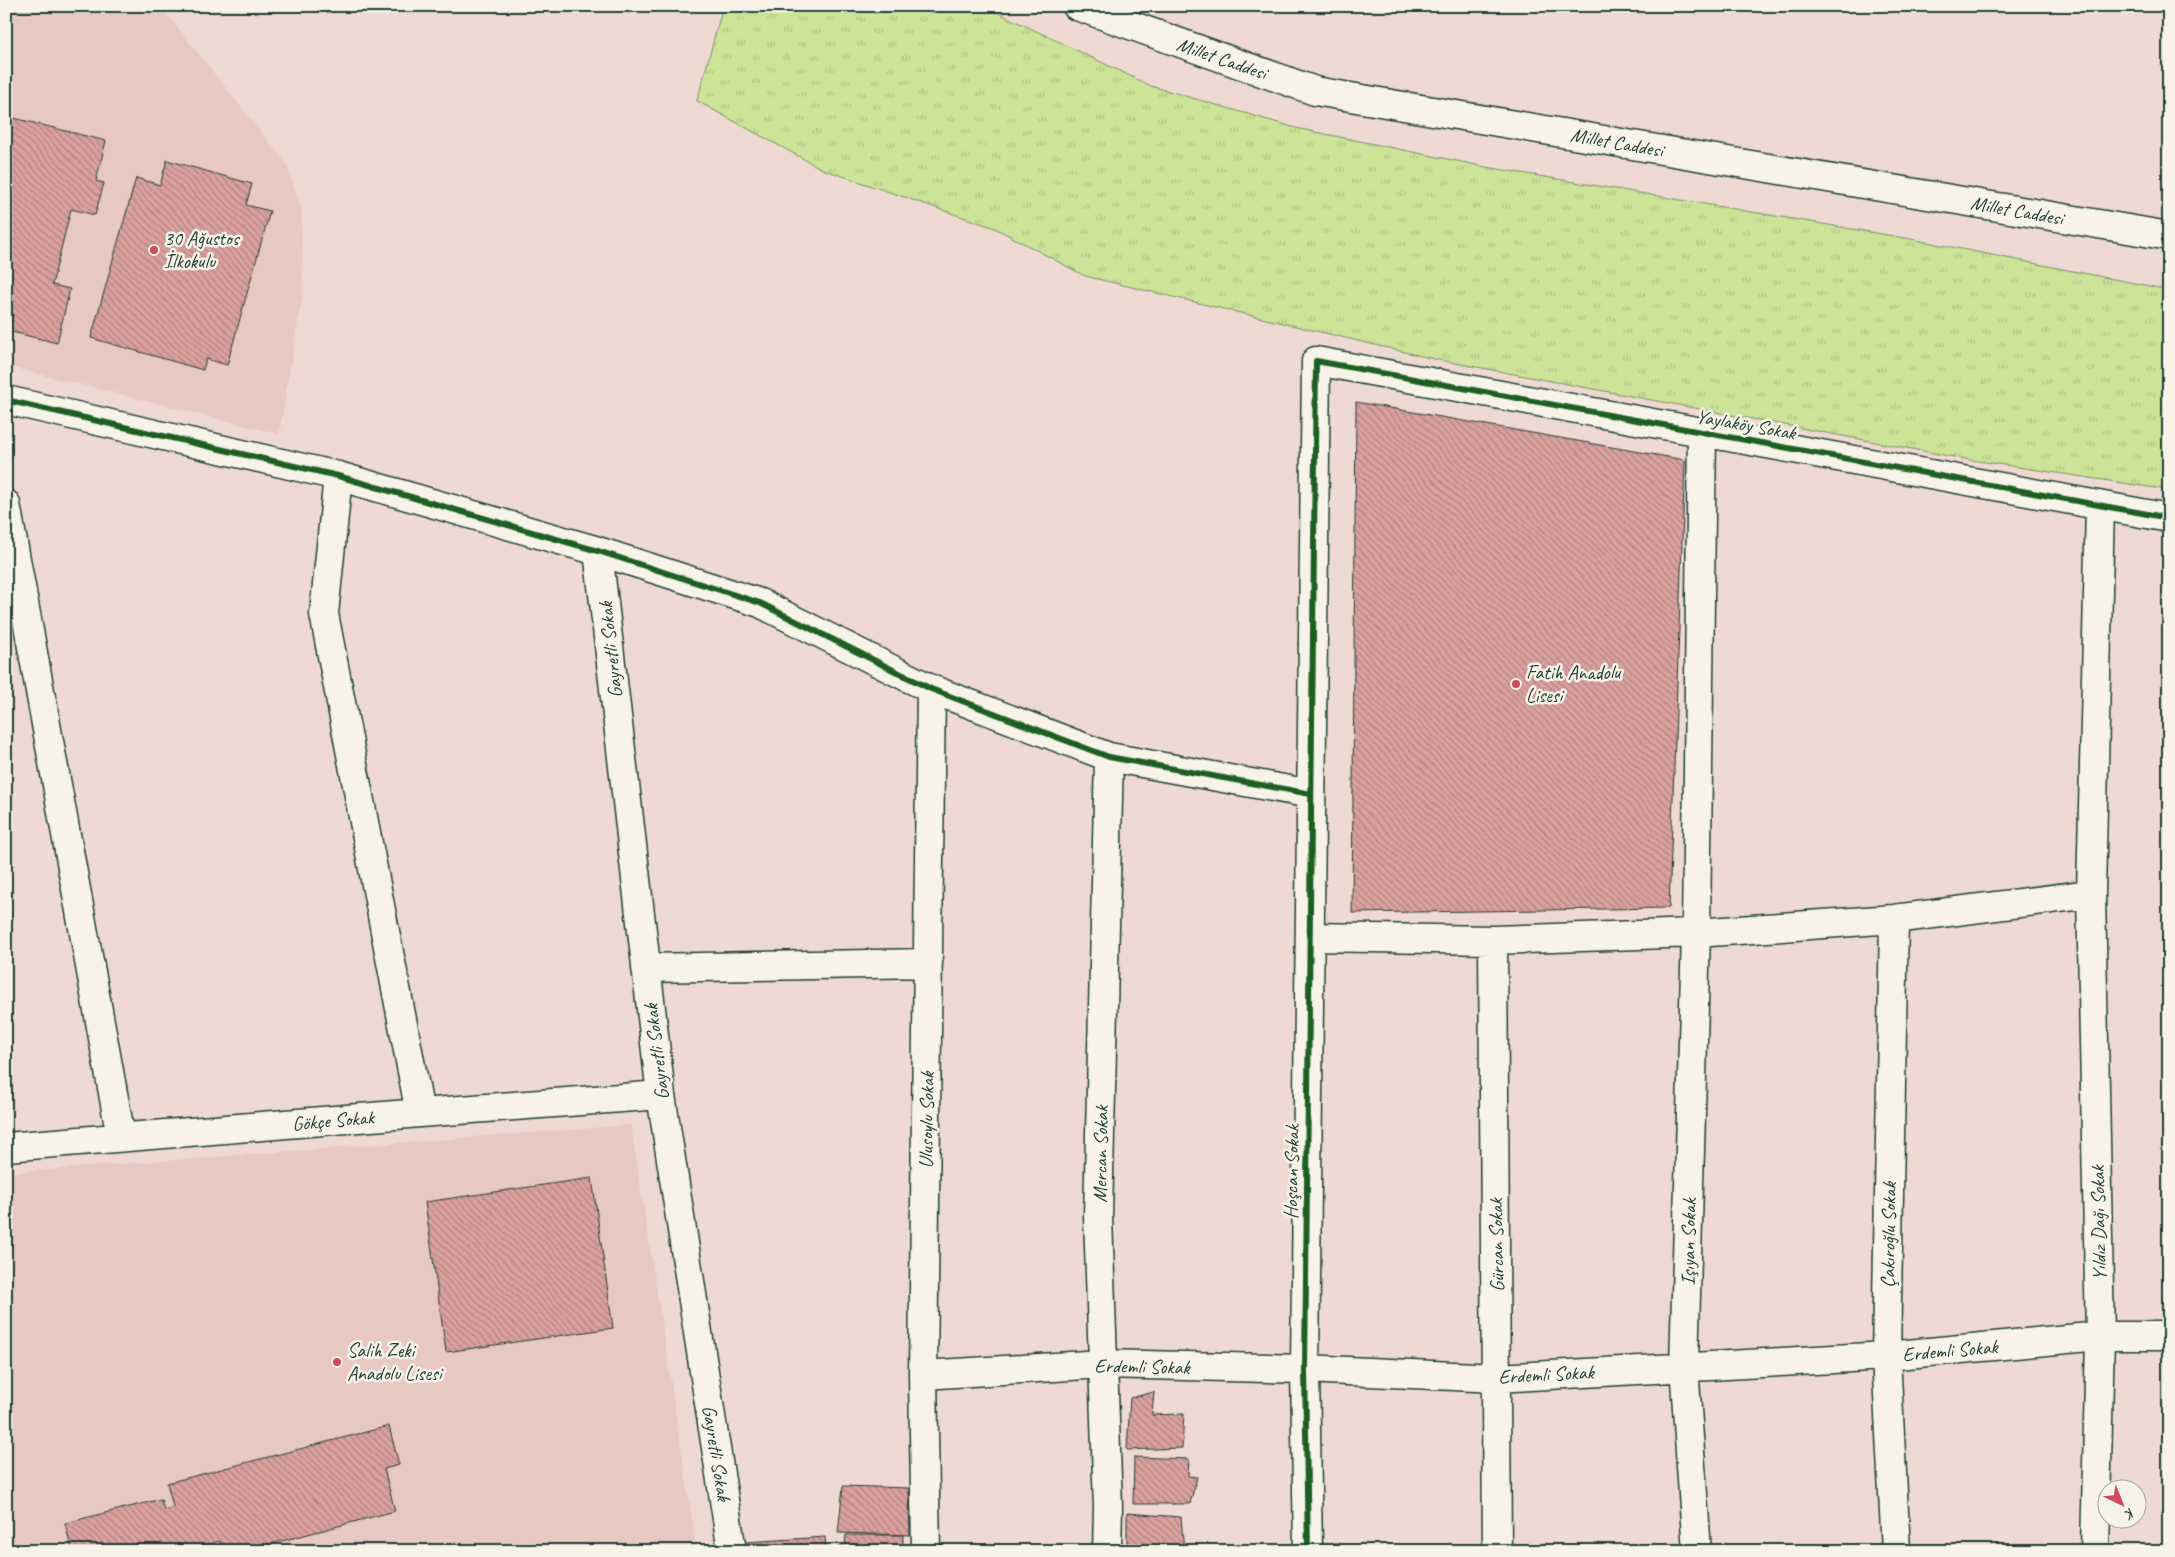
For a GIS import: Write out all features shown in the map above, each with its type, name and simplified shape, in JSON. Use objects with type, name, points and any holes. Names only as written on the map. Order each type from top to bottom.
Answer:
[{"type":"street","name":"Millet Caddesi","points":[[1077,6],[1315,91],[2169,236]]},
{"type":"street","name":"Yaylaköy Sokak","points":[[1316,361],[2169,518]]},
{"type":"street","name":"Hoşcan Sokak","points":[[1308,1551],[1304,1369],[1311,937],[1316,361]]},
{"type":"street","points":[[6,400],[338,476],[598,551],[760,603],[931,689],[1109,757],[1312,794]]},
{"type":"street","name":"Işıyan Sokak","points":[[1697,1551],[1684,1366],[1696,933],[1702,432]]},
{"type":"street","points":[[338,476],[324,614],[420,1112]]},
{"type":"street","points":[[6,504],[121,1137]]},
{"type":"street","name":"Yıldız Dağı Sokak","points":[[2095,1551],[2100,1336],[2091,894],[2100,506]]},
{"type":"street","name":"Gayretli Sokak","points":[[598,551],[661,1095],[732,1551]]},
{"type":"street","name":"Ulusoylu Sokak","points":[[926,1551],[923,1375],[931,689]]},
{"type":"street","name":"Mercan Sokak","points":[[1107,1551],[1108,1507],[1098,1217],[1109,757]]},
{"type":"street","points":[[1311,937],[1492,940],[1696,933],[1894,919],[2091,894]]},
{"type":"street","name":"Çakıroğlu Sokak","points":[[1894,919],[1886,1356],[1896,1551]]},
{"type":"street","name":"Gürcan Sokak","points":[[1492,940],[1497,1551]]},
{"type":"street","points":[[646,968],[928,962]]},
{"type":"street","name":"Gökçe Sokak","points":[[6,1147],[420,1112],[661,1095]]},
{"type":"street","name":"Erdemli Sokak","points":[[923,1375],[1103,1364],[1304,1369],[1497,1378],[1886,1356],[2100,1336],[2169,1336]]},
{"type":"shaded area","name":"30 Ağustos İlkokulu","points":[[6,6],[162,8],[286,163],[301,209],[303,292],[279,434],[6,366]]},
{"type":"shaded area","name":"Salih Zeki Anadolu Lisesi","points":[[631,1125],[697,1551],[6,1551],[6,1173]]},
{"type":"green space","points":[[723,6],[984,6],[1151,86],[1296,128],[1486,167],[1911,239],[2169,290],[2169,490],[1965,459],[1434,359],[1085,276],[995,228],[822,169],[697,101]]},
{"type":"building","points":[[6,116],[106,141],[96,181],[104,183],[95,215],[71,209],[52,285],[70,289],[57,343],[8,331],[13,315],[6,314]]},
{"type":"building","points":[[167,160],[252,184],[246,205],[270,211],[227,365],[206,359],[203,370],[91,338],[136,178],[160,185]]},
{"type":"building","name":"Fatih Anadolu Lisesi","points":[[1356,402],[1685,460],[1669,908],[1352,913]]},
{"type":"building","points":[[592,1178],[613,1328],[446,1352],[425,1202]]},
{"type":"building","points":[[1154,1392],[1152,1415],[1184,1414],[1182,1448],[1127,1450],[1130,1398]]},
{"type":"building","points":[[389,1426],[399,1465],[384,1469],[395,1511],[244,1551],[223,1551],[220,1541],[199,1546],[200,1551],[72,1551],[65,1523],[161,1499],[164,1510],[173,1507],[167,1483]]},
{"type":"building","points":[[1134,1457],[1189,1459],[1188,1476],[1197,1477],[1190,1504],[1133,1504]]},
{"type":"building","points":[[843,1486],[909,1488],[910,1535],[838,1533]]},
{"type":"building","points":[[1127,1513],[1181,1517],[1184,1551],[1127,1551]]},
{"type":"building","points":[[846,1535],[903,1535],[903,1551],[838,1551],[837,1547],[845,1545]]},
{"type":"building","points":[[825,1537],[826,1551],[746,1551],[746,1542]]},
{"type":"cycle path","points":[[1308,1551],[1305,1369],[1316,361],[2169,518]]},
{"type":"cycle path","points":[[6,400],[338,476],[598,551],[760,603],[931,689],[1109,757],[1311,794]]},
{"type":"place","name":"30 Ağustos İlkokulu","points":[[154,250]]},
{"type":"place","name":"Fatih Anadolu Lisesi","points":[[1516,684]]},
{"type":"place","name":"Salih Zeki Anadolu Lisesi","points":[[337,1362]]}]
